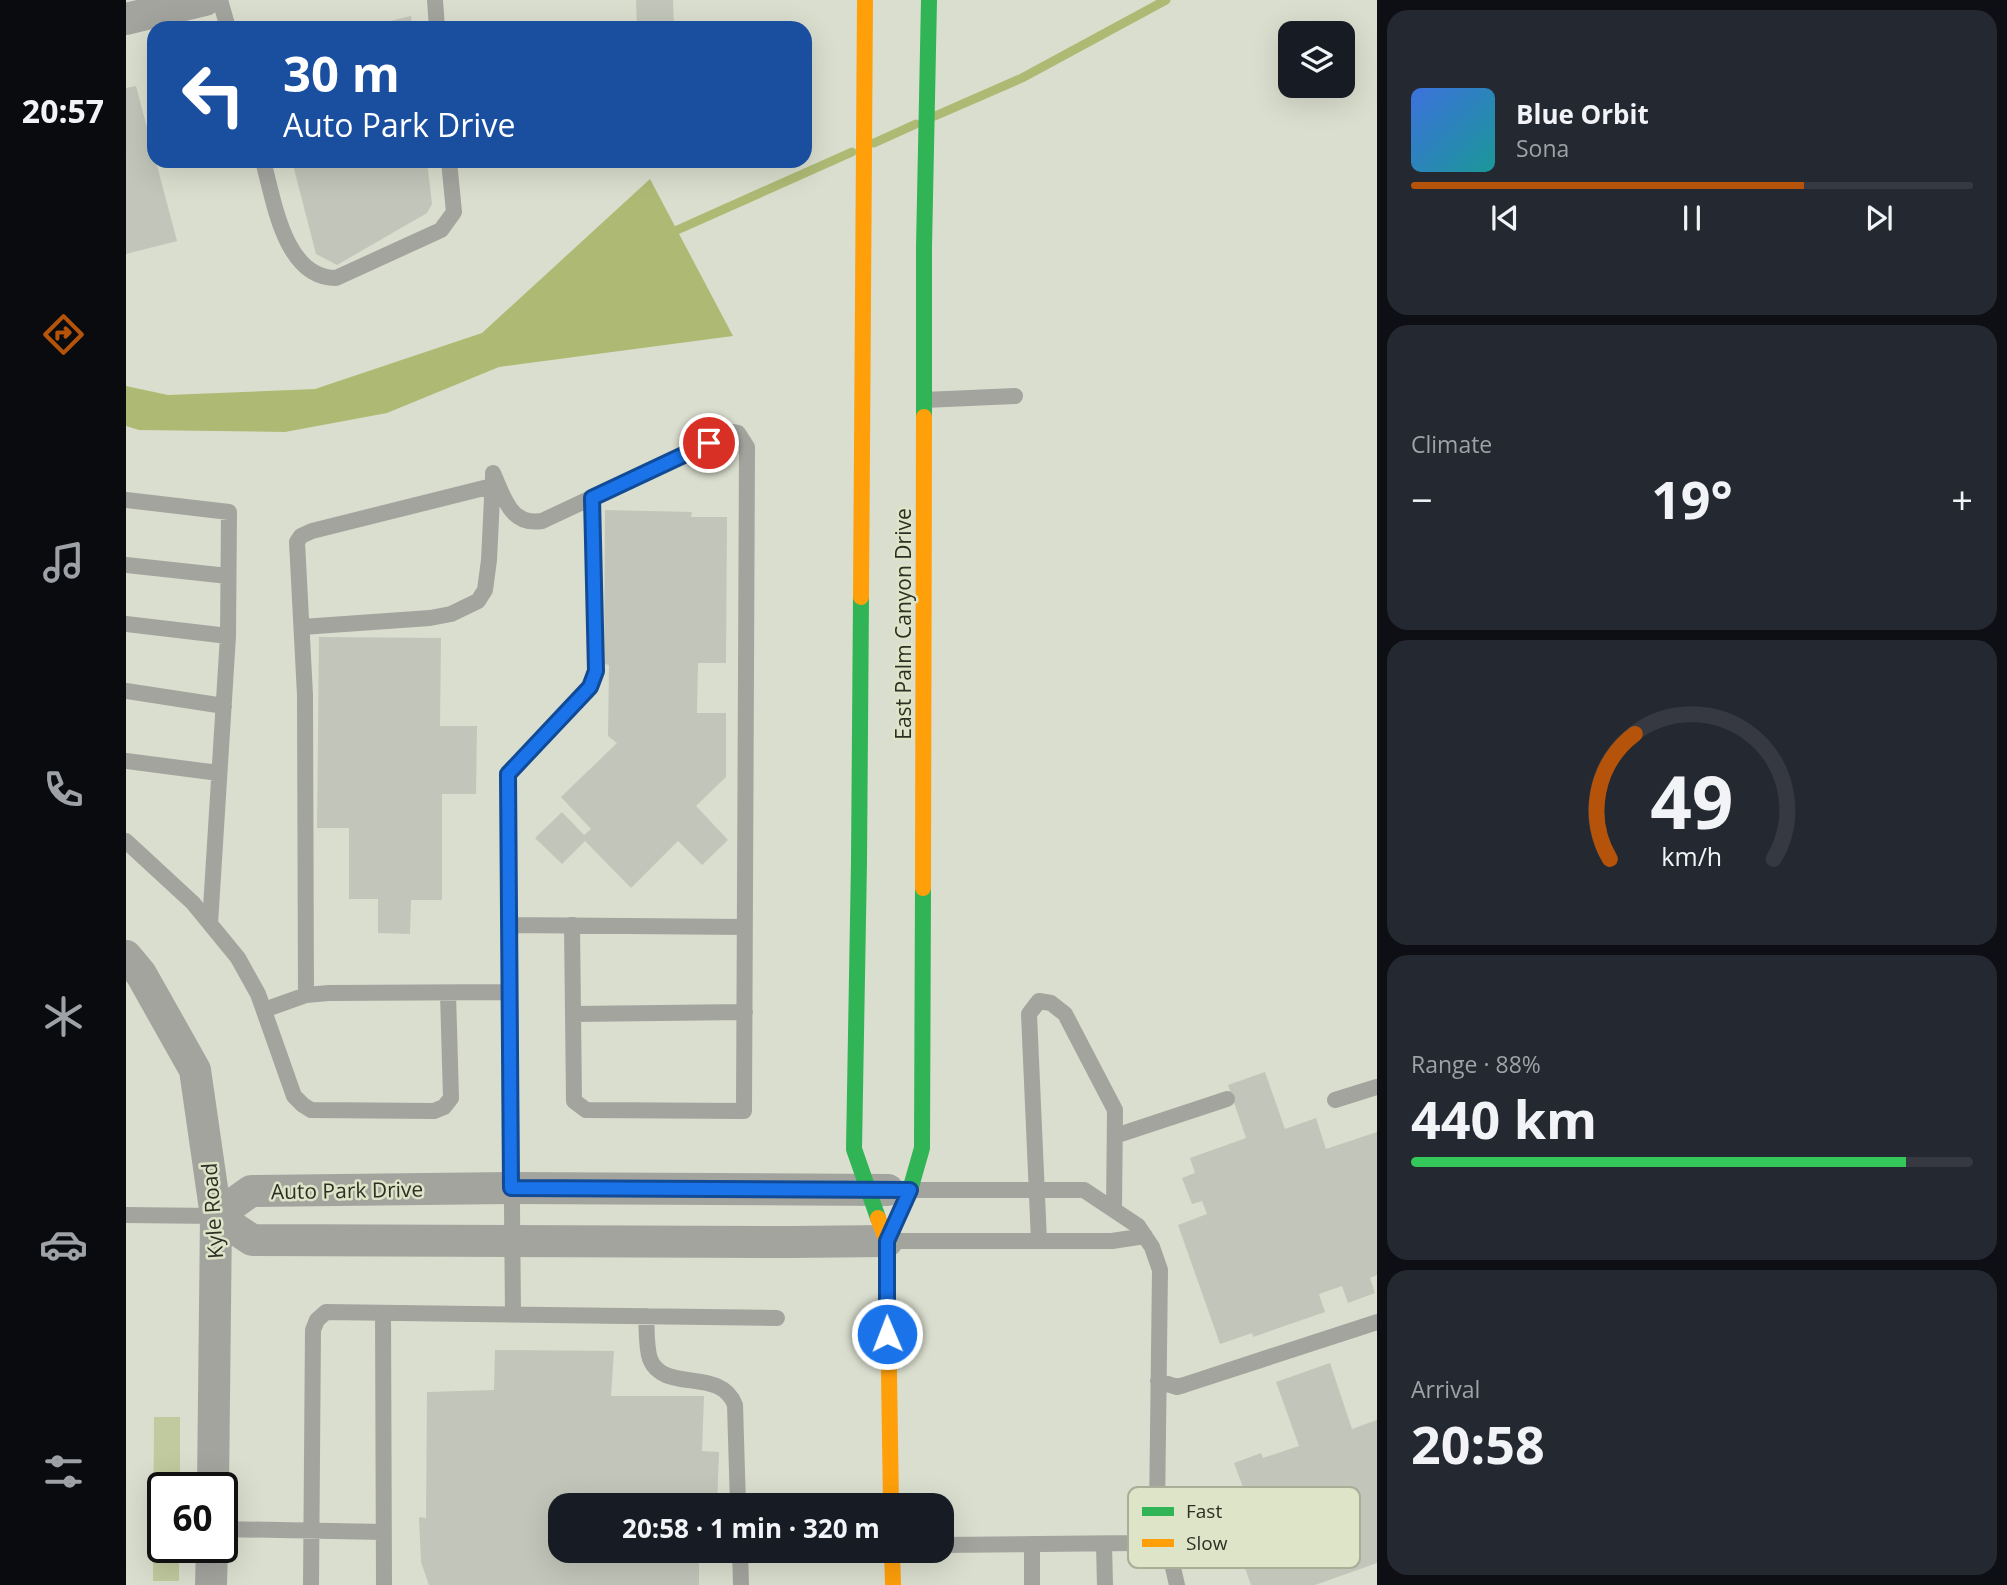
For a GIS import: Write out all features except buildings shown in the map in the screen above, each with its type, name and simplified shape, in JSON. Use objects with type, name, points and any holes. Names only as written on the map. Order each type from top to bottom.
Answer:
[{"type":"main road","name":"East Palm Canyon Drive","points":[[865,0],[860,281],[860,872],[854,1149],[887,1241],[891,1493]]},
{"type":"main road","name":"East Palm Canyon Drive","points":[[887,1241],[910,1190],[922,1148],[924,247],[929,0]]},
{"type":"main road","points":[[892,1563],[893,1585]]},
{"type":"street","points":[[126,19],[205,0]]},
{"type":"street","name":"Kyle Road","points":[[126,956],[141,974],[195,1070],[216,1216],[213,1472]]},
{"type":"street","name":"Auto Park Drive","points":[[216,1216],[251,1191],[511,1188],[910,1190]]},
{"type":"street","points":[[216,1216],[253,1240],[887,1241]]},
{"type":"street","points":[[211,1585],[212,1563]]},
{"type":"lane","points":[[220,0],[226,21]]},
{"type":"lane","points":[[435,0],[436,21]]},
{"type":"lane","points":[[265,168],[284,238],[304,265],[322,278],[336,278],[440,230],[454,212],[450,168]]},
{"type":"lane","points":[[924,400],[1015,396]]},
{"type":"lane","points":[[302,627],[430,618],[451,614],[478,601],[485,590],[489,560],[493,473],[510,509],[522,520],[530,523],[542,521],[732,432],[738,433],[747,447],[744,1111],[586,1110],[575,1101],[572,925]]},
{"type":"lane","points":[[306,995],[305,695],[297,542],[312,531],[492,486]]},
{"type":"lane","points":[[513,1314],[508,774],[590,687],[596,671],[592,498]]},
{"type":"lane","points":[[126,500],[229,512],[228,636],[210,924]]},
{"type":"lane","points":[[126,565],[228,576]]},
{"type":"lane","points":[[126,624],[228,636]]},
{"type":"lane","points":[[126,691],[224,706]]},
{"type":"lane","points":[[126,761],[219,773]]},
{"type":"lane","points":[[126,841],[192,903],[238,958],[258,994],[294,1096],[311,1110],[434,1111],[444,1107],[451,1098],[448,993]]},
{"type":"lane","points":[[509,925],[745,927]]},
{"type":"lane","points":[[264,1010],[306,995],[329,993],[510,992]]},
{"type":"lane","points":[[1039,1241],[1029,1014],[1039,1001],[1051,1003],[1065,1014],[1115,1110],[1114,1209]]},
{"type":"lane","points":[[573,1014],[745,1012]]},
{"type":"lane","points":[[1335,1100],[1377,1087]]},
{"type":"lane","points":[[1115,1136],[1227,1099]]},
{"type":"lane","points":[[910,1190],[1084,1190],[1138,1226],[1152,1247],[1160,1270],[1157,1487]]},
{"type":"lane","points":[[126,1215],[216,1216]]},
{"type":"lane","points":[[887,1241],[1112,1241],[1145,1236]]},
{"type":"lane","points":[[311,1585],[313,1330],[317,1320],[326,1312],[777,1318]]},
{"type":"lane","points":[[383,1313],[384,1585]]},
{"type":"lane","points":[[646,1316],[650,1359],[656,1367],[665,1375],[722,1386],[732,1395],[735,1405],[738,1493]]},
{"type":"lane","points":[[1158,1381],[1177,1387],[1377,1322]]},
{"type":"lane","points":[[238,1529],[383,1532]]},
{"type":"lane","points":[[954,1545],[1128,1543]]},
{"type":"lane","points":[[1032,1544],[1032,1585]]},
{"type":"lane","points":[[1104,1544],[1105,1585]]},
{"type":"lane","points":[[740,1563],[741,1585]]},
{"type":"lane","points":[[1176,1577],[1186,1585]]},
{"type":"shaded area","points":[[650,179],[733,336],[499,367],[387,413],[285,432],[139,430],[126,426],[126,386],[168,395],[315,389],[482,333]]},
{"type":"shaded area","points":[[154,1417],[180,1417],[180,1472],[154,1472]]},
{"type":"shaded area","points":[[153,1563],[179,1563],[179,1581],[153,1581]]},
{"type":"waterway","points":[[935,116],[1022,78],[1166,0]]},
{"type":"waterway","points":[[874,143],[916,124]]},
{"type":"waterway","points":[[666,235],[852,152]]},
{"type":"traffic: fast","points":[[924,417],[929,0]]},
{"type":"traffic: fast","points":[[861,597],[854,1149],[878,1218]]},
{"type":"traffic: fast","points":[[887,1241],[910,1190],[922,1148],[923,888]]},
{"type":"traffic: slow","points":[[861,597],[865,0]]},
{"type":"traffic: slow","points":[[923,888],[924,417]]},
{"type":"traffic: slow","points":[[878,1218],[887,1241],[891,1493]]},
{"type":"traffic: slow","points":[[892,1563],[893,1585]]},
{"type":"route","points":[[709,443],[592,498],[596,671],[590,687],[508,774],[511,1188],[910,1190],[887,1241],[887,1334]]}]
